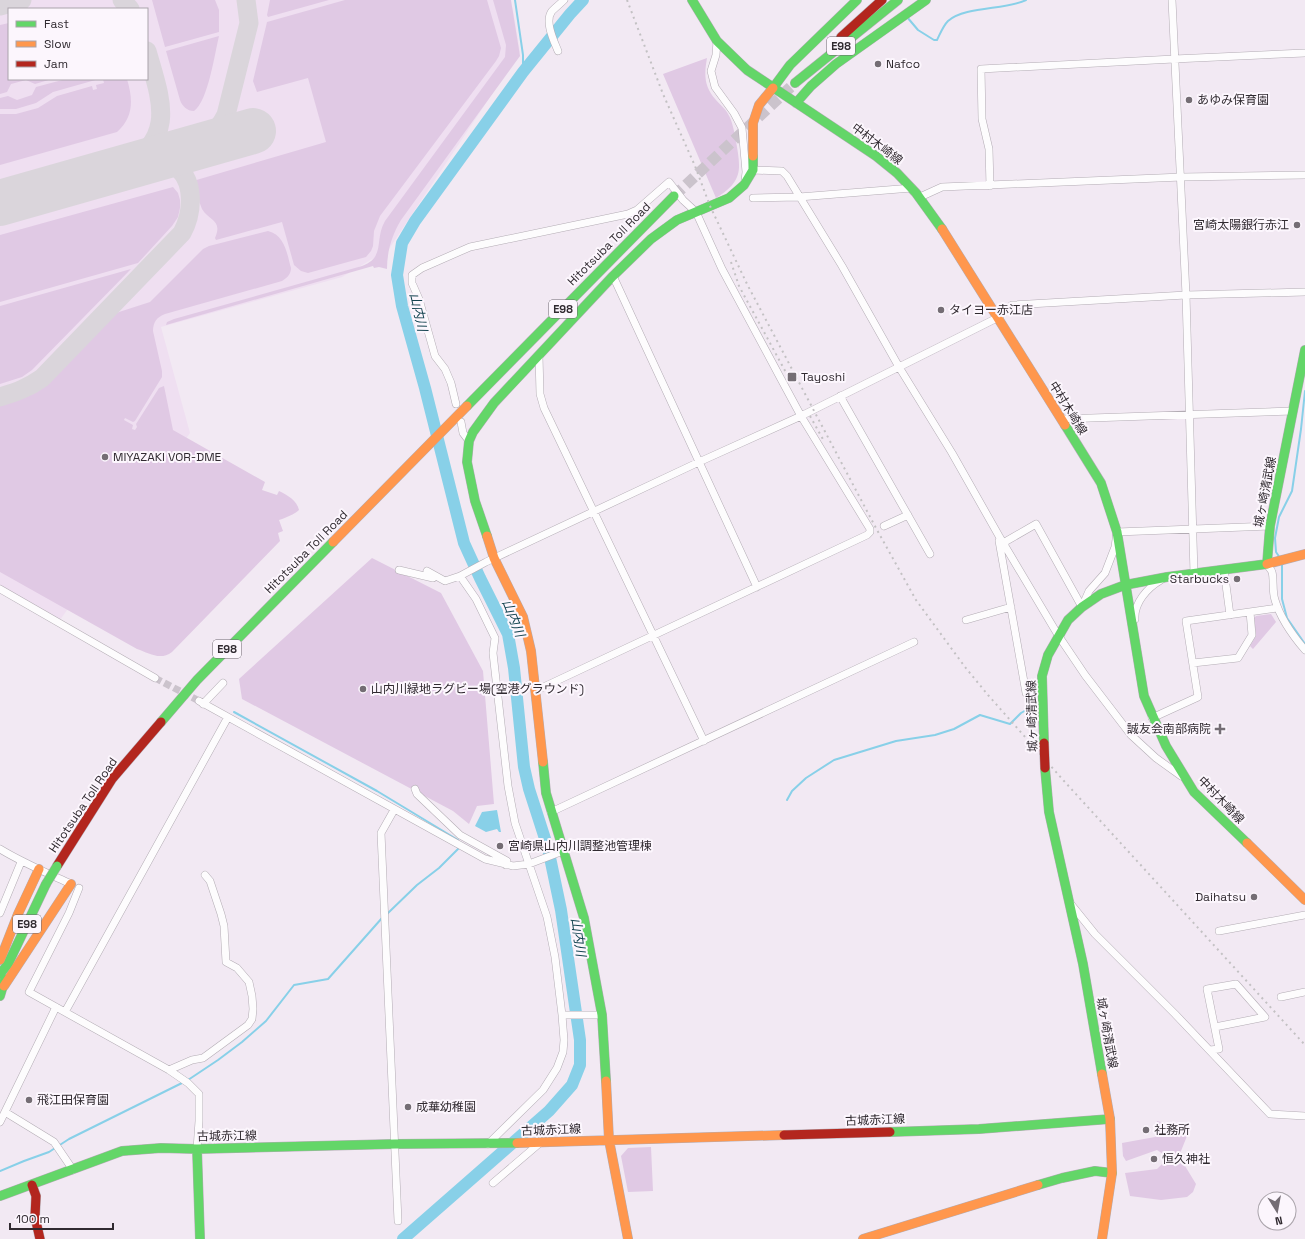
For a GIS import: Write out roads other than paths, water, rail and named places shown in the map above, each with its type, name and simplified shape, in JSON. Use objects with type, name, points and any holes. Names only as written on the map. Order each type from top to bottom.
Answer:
[{"type":"main road","name":"中村木崎線","points":[[692,0],[717,40],[747,70],[876,156],[897,173],[912,188],[932,214],[1101,483],[1117,532],[1144,696],[1152,718],[1184,778],[1194,792],[1305,900]]},
{"type":"main road","points":[[628,1239],[609,1140],[602,1015],[584,918],[560,852],[546,793],[531,651],[522,617],[515,600],[490,560],[470,480],[467,462],[469,441],[473,432],[494,403],[613,276],[651,239],[677,220],[729,198],[744,185],[753,170],[752,123],[759,105],[790,65],[857,0]]},
{"type":"main road","points":[[884,4],[899,0]]},
{"type":"main road","points":[[796,103],[806,90],[833,66],[899,17],[926,0]]},
{"type":"main road","name":"E98","points":[[795,83],[884,4]]},
{"type":"main road","name":"Hitotsuba Toll Road","points":[[0,974],[4,962],[46,884],[112,779],[197,680],[421,452],[456,422],[674,196]]},
{"type":"main road","name":"城ヶ崎清武線","points":[[1102,1239],[1112,1173],[1110,1119],[1083,964],[1049,812],[1045,768],[1042,676],[1048,655],[1058,635],[1068,620],[1082,607],[1101,594],[1125,585],[1276,561],[1270,526],[1305,350]]},
{"type":"main road","points":[[1276,561],[1305,554]]},
{"type":"main road","points":[[4,962],[6,942],[20,908],[39,869]]},
{"type":"main road","points":[[4,986],[75,886]]},
{"type":"main road","name":"Hitotsuba Toll Road","points":[[0,996],[4,986],[4,962]]},
{"type":"main road","name":"古城赤江線","points":[[0,1196],[122,1151],[161,1148],[197,1150],[395,1144],[491,1144],[979,1129],[1110,1119]]},
{"type":"main road","points":[[197,1150],[200,1239]]},
{"type":"main road","points":[[863,1239],[1062,1178],[1095,1171],[1112,1173]]},
{"type":"main road","points":[[32,1185],[36,1196],[35,1217],[40,1239]]},
{"type":"street","points":[[558,51],[549,22],[552,12],[564,0]]},
{"type":"street","points":[[1172,0],[1174,59],[1182,177],[1194,574]]},
{"type":"street","points":[[717,40],[712,76],[715,87],[734,113],[742,128],[746,172],[744,185]]},
{"type":"street","points":[[990,186],[989,149],[982,119],[981,69],[1305,53]]},
{"type":"street","points":[[753,170],[782,171],[787,176],[842,266],[899,367],[952,453],[1001,540],[1058,635],[1085,675],[1131,735],[1156,758],[1184,778]]},
{"type":"street","points":[[920,197],[942,187],[1182,177],[1305,175]]},
{"type":"street","points":[[456,404],[451,383],[445,369],[435,356],[419,299],[412,283],[412,275],[422,268],[470,247],[628,214],[638,210],[669,182],[683,200],[696,212],[722,269],[801,416],[870,529],[870,532],[867,535],[535,691]]},
{"type":"street","points":[[753,198],[799,197],[912,188]]},
{"type":"street","points":[[613,276],[757,587]]},
{"type":"street","points":[[399,570],[445,581],[462,574],[699,462],[801,416],[997,318],[1012,305],[1186,295],[1305,292]]},
{"type":"street","points":[[539,356],[540,394],[544,408],[704,741]]},
{"type":"street","points":[[840,396],[930,554]]},
{"type":"street","points":[[1062,419],[1293,411]]},
{"type":"street","points":[[456,422],[469,441]]},
{"type":"street","points":[[884,526],[908,515]]},
{"type":"street","points":[[1001,540],[1036,524],[1082,607]]},
{"type":"street","points":[[1082,607],[1089,590],[1105,573],[1115,548],[1117,532],[1270,526]]},
{"type":"street","points":[[1001,540],[1026,692]]},
{"type":"street","points":[[1276,561],[1273,573],[1274,598],[1285,622],[1305,650]]},
{"type":"street","points":[[1224,570],[1230,615]]},
{"type":"street","points":[[427,571],[445,581]]},
{"type":"street","points":[[462,574],[495,638],[493,653],[508,786],[515,823],[532,864],[547,917],[554,957],[564,1040],[563,1052],[557,1068],[543,1090],[491,1144]]},
{"type":"street","points":[[1134,641],[1136,630],[1135,612],[1141,598],[1154,584],[1166,578]]},
{"type":"street","points":[[0,589],[155,678]]},
{"type":"street","points":[[966,620],[1011,607]]},
{"type":"street","points":[[1152,718],[1198,697],[1194,663],[1186,622],[1278,608]]},
{"type":"street","points":[[1194,663],[1238,658],[1252,635],[1250,612]]},
{"type":"street","points":[[551,812],[914,642]]},
{"type":"street","points":[[223,683],[201,702],[394,810],[486,859],[513,866],[532,864],[560,852]]},
{"type":"street","points":[[65,1012],[228,717]]},
{"type":"street","points":[[415,789],[418,794],[460,835],[507,861],[506,865]]},
{"type":"street","points":[[394,810],[381,833],[398,1221]]},
{"type":"street","points":[[0,849],[21,862],[75,886],[69,913],[29,992],[169,1070],[188,1083],[199,1094],[197,1150]]},
{"type":"street","points":[[0,912],[21,862]]},
{"type":"street","points":[[169,1070],[192,1060],[203,1058],[248,1025],[252,1019],[252,996],[249,982],[237,968],[226,962],[224,926],[210,881],[205,875]]},
{"type":"street","points":[[1070,903],[1095,934],[1210,1050],[1270,1114],[1305,1116]]},
{"type":"street","points":[[1219,931],[1305,915]]},
{"type":"street","points":[[1210,1050],[1219,1049],[1207,988],[1236,984],[1265,1017],[1215,1027]]},
{"type":"street","points":[[1281,997],[1305,992]]},
{"type":"street","points":[[0,1122],[56,1007]]},
{"type":"street","points":[[562,1015],[602,1015]]},
{"type":"street","points":[[5,1112],[54,1142],[73,1170]]},
{"type":"street","points":[[493,1183],[538,1142]]},
{"type":"water","points":[[497,810],[501,832],[497,829],[486,832],[475,826],[482,812]]},
{"type":"waterway","points":[[515,0],[523,55],[523,72]]},
{"type":"waterway","name":"山内川","points":[[403,1239],[549,1111],[572,1085],[580,1065],[580,1040],[561,910],[548,848],[529,789],[524,767],[514,668],[508,634],[464,543],[425,388],[402,306],[397,275],[402,243],[415,221],[523,72],[583,0]]},
{"type":"waterway","points":[[907,17],[918,30],[934,40],[937,40],[946,23],[955,16],[975,10],[1008,5],[1026,0]]},
{"type":"waterway","points":[[1280,558],[1276,552],[1275,538],[1279,517],[1292,491],[1305,391]]},
{"type":"waterway","points":[[1282,564],[1282,599],[1287,618],[1305,644]]},
{"type":"waterway","points":[[787,800],[792,791],[806,778],[834,760],[896,741],[935,735],[954,729],[980,715],[1010,724],[1021,713],[1033,706]]},
{"type":"waterway","points":[[234,712],[377,791],[458,840]]},
{"type":"waterway","points":[[387,914],[417,885],[439,868],[460,847]]},
{"type":"waterway","points":[[188,1080],[242,1042],[266,1021],[294,985],[328,979],[382,918]]},
{"type":"waterway","points":[[0,1171],[49,1152],[69,1139],[184,1082]]},
{"type":"tunnel","points":[[674,196],[795,83]]},
{"type":"tunnel","points":[[155,678],[199,701]]},
{"type":"railway","points":[[627,0],[663,94],[695,166],[710,206],[747,284],[877,530],[916,600],[965,667],[988,695],[1064,781],[1305,1045]]},
{"type":"railway","points":[[731,262],[739,286],[789,378]]},
{"type":"railway","points":[[810,416],[824,441]]},
{"type":"place","name":"Nafco","points":[[878,64]]},
{"type":"place","name":"あゆみ保育園","points":[[1189,100]]},
{"type":"place","name":"宮崎太陽銀行赤江","points":[[1297,225]]},
{"type":"place","name":"タイヨー赤江店","points":[[941,310]]},
{"type":"place","name":"Tayoshi","points":[[792,377]]},
{"type":"place","name":"MIYAZAKI VOR-DME","points":[[105,457]]},
{"type":"place","name":"Starbucks","points":[[1237,579]]},
{"type":"place","name":"山内川緑地ラグビー場(空港グラウンド)","points":[[363,689]]},
{"type":"place","name":"誠友会南部病院","points":[[1220,729]]},
{"type":"place","name":"宮崎県山内川調整池管理棟","points":[[500,846]]},
{"type":"place","name":"Daihatsu","points":[[1254,897]]},
{"type":"place","name":"飛江田保育園","points":[[29,1100]]},
{"type":"place","name":"成華幼稚園","points":[[408,1107]]},
{"type":"place","name":"社務所","points":[[1146,1130]]},
{"type":"place","name":"恒久神社","points":[[1154,1159]]}]
